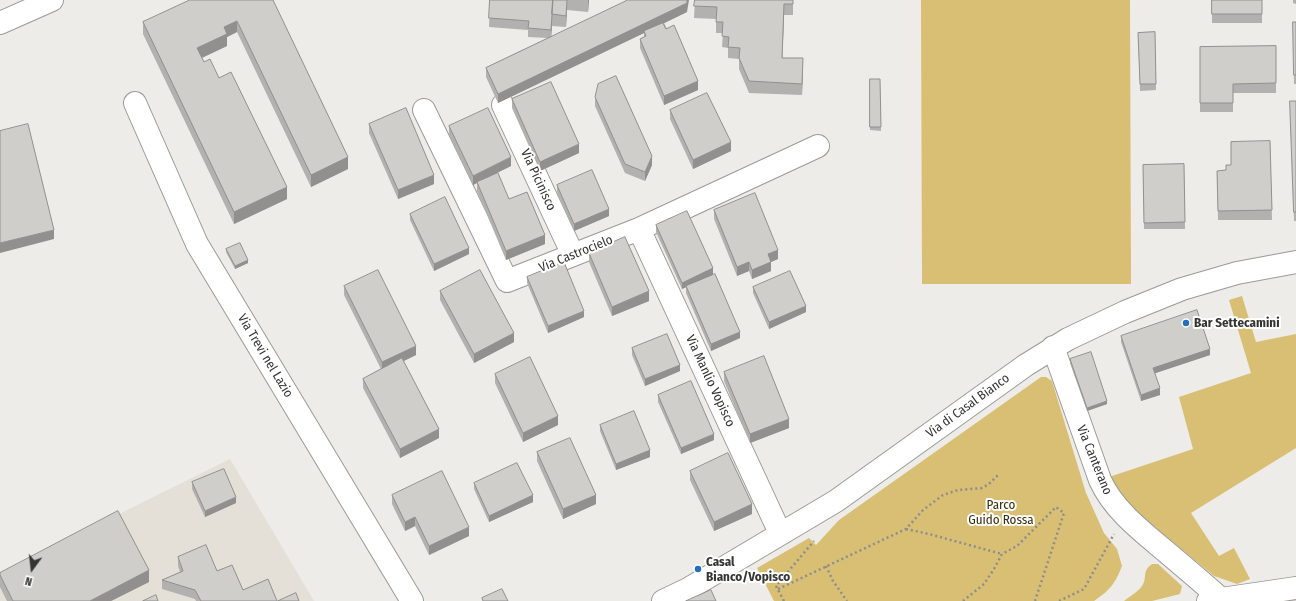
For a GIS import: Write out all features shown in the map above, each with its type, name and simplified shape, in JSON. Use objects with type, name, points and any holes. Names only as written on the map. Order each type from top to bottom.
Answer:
[{"type":"street","points":[[0,23],[52,0]]},
{"type":"street","name":"Via Trevi nel Lazio","points":[[135,103],[197,244],[412,601]]},
{"type":"street","name":"Via Picinisco","points":[[502,105],[573,255]]},
{"type":"street","name":"Via Castrocielo","points":[[424,110],[506,281],[639,229],[818,146]]},
{"type":"street","name":"Via Manlio Vopisco","points":[[639,229],[780,533]]},
{"type":"street","name":"Via di Casal Bianco","points":[[663,601],[688,589],[836,501],[1053,347],[1125,312],[1182,290],[1237,273],[1296,262]]},
{"type":"street","name":"Via Canterano","points":[[1053,347],[1100,480],[1112,501],[1214,600]]},
{"type":"street","points":[[1214,600],[1296,588]]},
{"type":"path","points":[[778,589],[906,529],[923,510],[943,495],[958,490],[982,488],[989,484],[999,474]]},
{"type":"path","points":[[963,601],[984,584],[1002,554],[1017,546],[1056,508],[1064,513],[1035,601]]},
{"type":"path","points":[[1059,601],[1084,589],[1125,515]]},
{"type":"path","points":[[906,529],[1002,554]]},
{"type":"path","points":[[784,601],[776,586],[813,542],[817,535]]},
{"type":"path","points":[[826,566],[833,581],[847,601]]},
{"type":"shaded area","points":[[230,459],[314,601],[0,601],[0,573]]},
{"type":"green space","points":[[921,0],[1130,0],[1131,284],[922,284]]},
{"type":"green space","points":[[1242,296],[1256,342],[1296,334],[1296,448],[1191,513],[1219,556],[1234,548],[1250,579],[1237,584],[1214,576],[1134,510],[1109,477],[1193,449],[1179,397],[1251,373],[1229,300]]},
{"type":"green space","name":"Parco Guido Rossa","points":[[1041,377],[1046,377],[1052,381],[1086,493],[1104,533],[1117,549],[1122,566],[1117,578],[1104,593],[1094,601],[774,601],[757,568],[809,538],[816,545],[839,520]]},
{"type":"green space","points":[[1152,564],[1158,564],[1182,586],[1180,594],[1152,601],[1124,601],[1142,586],[1145,580],[1146,572]]},
{"type":"building","points":[[190,0],[273,0],[348,157],[311,175],[237,21],[224,27],[227,34],[197,48],[204,62],[210,59],[219,78],[231,72],[287,187],[234,212],[143,22]]},
{"type":"building","points":[[490,0],[553,0],[551,30],[528,28],[529,21],[489,18]]},
{"type":"building","points":[[553,0],[567,0],[566,16],[552,14]]},
{"type":"building","points":[[628,0],[687,0],[687,3],[498,94],[486,68]]},
{"type":"building","points":[[695,0],[793,0],[793,4],[784,4],[782,58],[803,58],[802,84],[749,81],[739,58],[740,48],[728,47],[729,37],[722,36],[723,22],[716,22],[717,7],[694,6]]},
{"type":"building","points":[[1212,0],[1262,0],[1262,14],[1212,14]]},
{"type":"building","points":[[1293,22],[1296,22],[1296,75],[1294,75]]},
{"type":"building","points":[[663,23],[666,29],[674,25],[698,81],[664,96],[640,39],[646,36],[644,31]]},
{"type":"building","points":[[1155,32],[1156,84],[1140,84],[1138,33]]},
{"type":"building","points":[[1276,46],[1276,83],[1233,84],[1233,103],[1200,103],[1200,47]]},
{"type":"building","points":[[616,76],[652,156],[645,172],[625,164],[595,97],[598,84]]},
{"type":"building","points":[[870,79],[880,79],[881,127],[870,127]]},
{"type":"building","points":[[551,82],[579,144],[540,162],[512,99]]},
{"type":"building","points":[[707,93],[731,142],[693,160],[670,110]]},
{"type":"building","points":[[1290,101],[1296,101],[1296,212],[1294,212]]},
{"type":"building","points":[[406,108],[434,175],[398,190],[369,124]]},
{"type":"building","points":[[488,108],[511,157],[473,176],[449,126]]},
{"type":"building","points":[[28,124],[54,230],[0,243],[0,131]]},
{"type":"building","points":[[1270,141],[1272,210],[1218,211],[1217,171],[1226,170],[1226,165],[1231,165],[1231,142]]},
{"type":"building","points":[[1184,164],[1185,222],[1144,223],[1143,165]]},
{"type":"building","points":[[592,170],[609,209],[574,224],[557,185]]},
{"type":"building","points":[[498,173],[509,199],[527,192],[545,235],[506,251],[477,182]]},
{"type":"building","points":[[755,193],[778,250],[768,254],[771,262],[752,270],[749,262],[737,267],[714,210]]},
{"type":"building","points":[[445,197],[469,248],[434,264],[410,214]]},
{"type":"building","points":[[687,211],[713,268],[682,283],[656,225]]},
{"type":"building","points":[[625,237],[649,291],[612,307],[589,253]]},
{"type":"building","points":[[240,243],[248,260],[235,266],[226,249]]},
{"type":"building","points":[[564,262],[584,311],[548,326],[527,277]]},
{"type":"building","points":[[378,270],[416,346],[382,362],[344,286]]},
{"type":"building","points":[[480,270],[514,333],[474,354],[440,291]]},
{"type":"building","points":[[790,271],[806,306],[769,322],[753,287]]},
{"type":"building","points":[[715,274],[740,332],[711,344],[686,286]]},
{"type":"building","points":[[1197,310],[1210,349],[1153,368],[1160,388],[1141,395],[1121,336]]},
{"type":"building","points":[[667,334],[680,365],[645,379],[632,348]]},
{"type":"building","points":[[1091,352],[1107,401],[1087,408],[1070,359]]},
{"type":"building","points":[[764,356],[789,419],[750,434],[724,372]]},
{"type":"building","points":[[530,357],[558,416],[523,433],[495,374]]},
{"type":"building","points":[[402,358],[439,429],[400,449],[363,379]]},
{"type":"building","points":[[691,381],[714,434],[681,448],[658,395]]},
{"type":"building","points":[[634,411],[650,450],[616,464],[600,425]]},
{"type":"building","points":[[570,438],[596,495],[563,509],[537,452]]},
{"type":"building","points":[[728,453],[752,504],[714,522],[690,471]]},
{"type":"building","points":[[517,463],[533,495],[489,516],[474,483]]},
{"type":"building","points":[[224,469],[236,497],[205,511],[192,482]]},
{"type":"building","points":[[442,471],[469,527],[429,546],[415,517],[405,522],[392,495]]},
{"type":"building","points":[[118,511],[149,570],[90,601],[13,601],[0,573]]},
{"type":"building","points":[[206,545],[217,571],[232,565],[243,590],[268,579],[277,601],[201,601],[195,590],[162,580],[183,571],[178,557]]},
{"type":"building","points":[[502,589],[508,601],[483,601],[482,598]]},
{"type":"building","points":[[711,590],[716,601],[686,601]]},
{"type":"building","points":[[296,593],[299,601],[278,601]]},
{"type":"building","points":[[156,595],[158,601],[143,601]]},
{"type":"place","name":"Bar Settecamini","points":[[1186,323]]},
{"type":"place","name":"Casal Bianco/Vopisco","points":[[698,569]]}]
